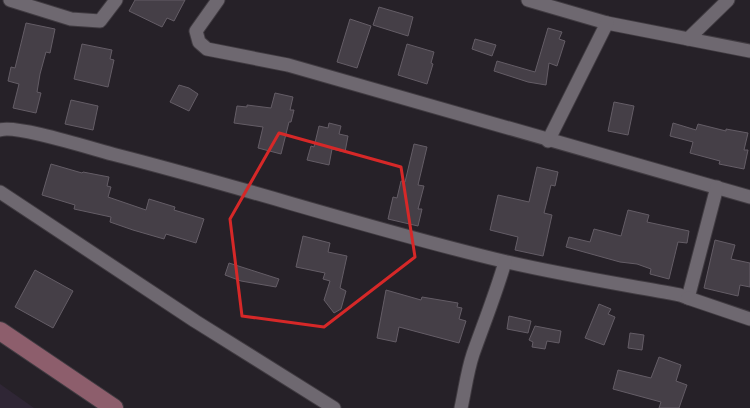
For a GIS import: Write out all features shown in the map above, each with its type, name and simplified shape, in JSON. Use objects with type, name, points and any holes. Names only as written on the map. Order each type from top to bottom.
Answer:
[{"type":"street","points":[[10,0],[71,19],[100,21],[116,0]]},
{"type":"street","points":[[218,0],[196,31],[199,42],[207,49],[288,65],[548,141],[750,197]]},
{"type":"street","points":[[528,0],[607,23],[750,51]]},
{"type":"street","points":[[688,39],[728,0]]},
{"type":"street","points":[[548,141],[607,23]]},
{"type":"street","points":[[0,130],[4,128],[70,142],[186,173],[435,244],[505,262],[680,295],[750,319]]},
{"type":"street","points":[[688,298],[718,187]]},
{"type":"street","points":[[0,192],[195,321],[334,408]]},
{"type":"street","points":[[461,408],[463,391],[473,355],[490,310],[505,262]]},
{"type":"street","points":[[0,331],[114,408]]},
{"type":"highlighted area","points":[[279,133],[401,167],[415,257],[324,327],[242,316],[230,219]]},
{"type":"shaded area","points":[[0,384],[34,408],[0,408]]},
{"type":"building","points":[[135,0],[185,0],[174,21],[167,18],[162,27],[129,11]]},
{"type":"building","points":[[379,7],[413,17],[408,36],[373,25]]},
{"type":"building","points":[[350,19],[371,26],[357,68],[337,62]]},
{"type":"building","points":[[26,23],[55,29],[50,53],[46,52],[40,74],[37,92],[41,93],[36,113],[13,108],[19,84],[8,81],[11,67],[15,68]]},
{"type":"building","points":[[548,28],[562,32],[559,39],[565,41],[557,66],[549,63],[546,85],[528,82],[494,71],[497,61],[535,72]]},
{"type":"building","points":[[475,39],[496,45],[492,56],[472,49]]},
{"type":"building","points":[[82,44],[112,50],[110,59],[114,60],[108,87],[74,79]]},
{"type":"building","points":[[407,44],[434,52],[431,63],[433,64],[427,84],[398,75]]},
{"type":"building","points":[[179,85],[189,88],[198,94],[189,111],[170,102]]},
{"type":"building","points":[[275,93],[293,97],[290,110],[294,110],[291,122],[289,122],[281,154],[258,148],[263,127],[234,123],[237,106],[247,107],[247,105],[271,108]]},
{"type":"building","points":[[71,100],[98,106],[93,130],[65,124]]},
{"type":"building","points":[[614,102],[634,106],[628,135],[608,131]]},
{"type":"building","points":[[329,123],[341,126],[339,134],[348,136],[345,152],[332,149],[329,165],[307,160],[311,146],[314,147],[319,126],[328,128]]},
{"type":"building","points":[[673,123],[696,130],[698,124],[726,131],[726,129],[748,133],[744,150],[748,150],[744,169],[719,164],[720,161],[690,153],[693,142],[670,136]]},
{"type":"building","points":[[414,144],[427,147],[418,185],[424,186],[418,209],[422,209],[418,226],[388,219],[393,197],[397,198],[401,181],[405,182]]},
{"type":"building","points":[[51,164],[82,173],[109,177],[107,186],[111,187],[108,197],[146,210],[149,199],[175,207],[174,210],[204,219],[196,243],[166,234],[164,239],[133,230],[110,222],[111,217],[74,209],[75,205],[42,195]]},
{"type":"building","points":[[537,167],[558,172],[555,186],[551,185],[544,213],[552,215],[543,256],[515,250],[518,237],[490,230],[498,195],[529,202]]},
{"type":"building","points":[[628,210],[649,215],[647,222],[689,231],[687,243],[678,242],[669,279],[650,274],[651,269],[637,264],[620,262],[566,247],[569,237],[590,242],[594,229],[621,236]]},
{"type":"building","points":[[303,236],[330,243],[328,252],[347,256],[340,288],[346,291],[341,309],[334,313],[324,300],[330,281],[323,279],[325,273],[296,267]]},
{"type":"building","points":[[715,240],[735,245],[731,259],[750,263],[750,287],[740,285],[738,296],[704,288]]},
{"type":"building","points":[[229,263],[279,279],[276,287],[241,281],[225,275]]},
{"type":"building","points":[[35,270],[73,291],[53,328],[15,307]]},
{"type":"building","points":[[386,290],[421,300],[422,297],[458,303],[457,307],[462,308],[459,319],[466,321],[459,343],[399,327],[396,342],[377,338]]},
{"type":"building","points":[[599,304],[611,309],[608,314],[615,317],[604,345],[585,338]]},
{"type":"building","points":[[509,316],[531,321],[528,333],[507,329]]},
{"type":"building","points":[[535,326],[561,331],[559,343],[547,341],[545,349],[532,347],[533,342],[529,340]]},
{"type":"building","points":[[630,333],[644,335],[642,350],[628,348]]},
{"type":"building","points":[[659,357],[681,365],[676,381],[687,385],[679,408],[659,408],[661,402],[613,389],[618,370],[651,378]]}]
